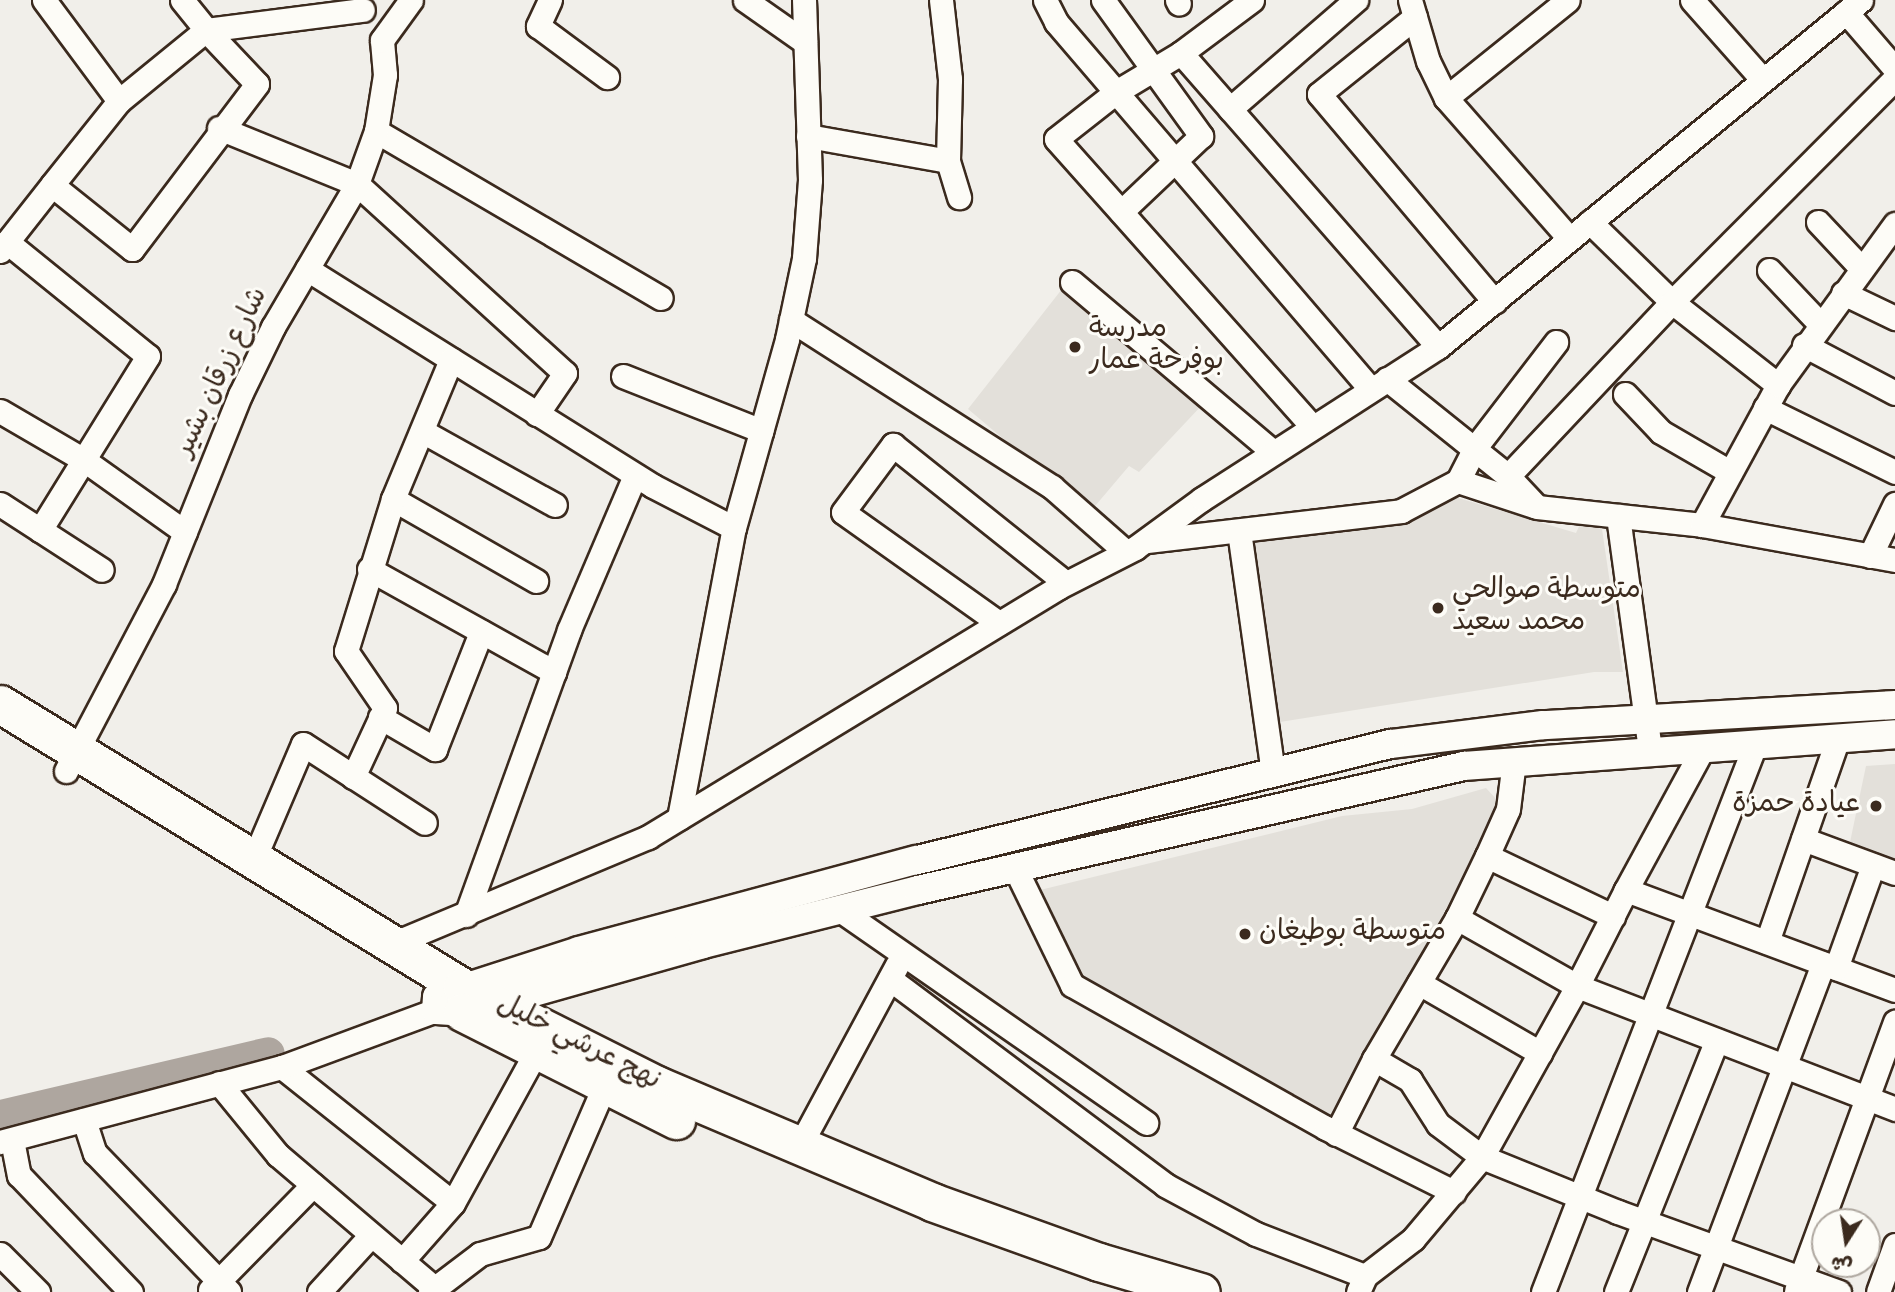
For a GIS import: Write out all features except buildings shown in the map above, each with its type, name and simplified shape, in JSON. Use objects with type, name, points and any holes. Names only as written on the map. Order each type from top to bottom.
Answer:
[{"type":"highway","name":"نهج عرشي خليل","points":[[0,704],[72,761],[536,1052],[604,1087],[931,1228],[1120,1292]]},
{"type":"highway","name":"نهج عرشي خليل","points":[[0,733],[72,761],[253,861],[390,945],[459,1002],[932,1202],[1100,1262],[1201,1292]]},
{"type":"street","points":[[44,0],[118,101]]},
{"type":"street","points":[[52,185],[132,249],[219,128],[257,84],[206,30],[183,0]]},
{"type":"street","points":[[40,530],[148,356],[4,247],[118,101],[206,30],[360,5],[382,40],[411,0]]},
{"type":"street","points":[[550,0],[538,26],[607,78]]},
{"type":"street","points":[[745,0],[805,42]]},
{"type":"street","points":[[679,818],[734,528],[791,320],[804,258],[808,136],[804,0]]},
{"type":"street","points":[[941,0],[950,79],[948,161],[959,197]]},
{"type":"street","points":[[1045,0],[1056,22],[1174,160],[1379,384],[1474,449],[1508,476],[1536,507]]},
{"type":"street","points":[[1103,0],[1201,136],[1121,212]]},
{"type":"street","points":[[1252,0],[1181,53],[1116,92],[1056,139],[1313,427]]},
{"type":"street","points":[[1230,109],[1356,0]]},
{"type":"street","points":[[1446,98],[1568,0]]},
{"type":"street","points":[[1692,0],[1763,80]]},
{"type":"street","points":[[390,945],[648,837],[1066,583],[1135,547],[1273,452],[1437,347],[1854,6],[1895,69]]},
{"type":"street","points":[[1495,302],[1319,94],[1413,8],[1427,61],[1446,98],[1569,238]]},
{"type":"street","name":"شارع زرقان بشير","points":[[72,761],[164,584],[240,395],[307,269],[357,184],[376,131],[385,75],[382,40]]},
{"type":"street","points":[[1181,53],[1437,347]]},
{"type":"street","points":[[1508,476],[1672,302],[1895,78]]},
{"type":"street","points":[[219,128],[357,184],[565,373],[537,414]]},
{"type":"street","points":[[376,131],[661,298]]},
{"type":"street","points":[[808,136],[948,161]]},
{"type":"street","points":[[1590,222],[1672,302],[1778,385]]},
{"type":"street","points":[[1818,222],[1862,269]]},
{"type":"street","points":[[1702,525],[1778,385],[1804,345],[1895,224]]},
{"type":"street","points":[[307,269],[635,475],[734,528]]},
{"type":"street","points":[[1769,270],[1820,324]]},
{"type":"street","points":[[1072,282],[1273,452]]},
{"type":"street","points":[[1843,293],[1895,318]]},
{"type":"street","points":[[791,320],[1052,487],[1135,547],[1401,511],[1458,481],[1474,449],[1556,342]]},
{"type":"street","points":[[1804,345],[1895,393]]},
{"type":"street","points":[[353,777],[384,708],[346,651],[369,569],[394,499],[452,360]]},
{"type":"street","points":[[623,376],[762,431]]},
{"type":"street","points":[[1625,394],[1661,432],[1730,472]]},
{"type":"street","points":[[1765,408],[1895,472]]},
{"type":"street","points":[[0,411],[84,460],[185,532]]},
{"type":"street","points":[[422,431],[555,505]]},
{"type":"street","points":[[999,623],[843,512],[892,445],[1066,583]]},
{"type":"street","points":[[466,915],[554,673],[635,475]]},
{"type":"street","points":[[1458,481],[1536,507],[1702,525],[1895,561]]},
{"type":"street","points":[[394,499],[536,581]]},
{"type":"street","points":[[1870,556],[1895,504]]},
{"type":"street","points":[[0,505],[102,570]]},
{"type":"street","points":[[1618,516],[1650,751]]},
{"type":"street","points":[[1239,531],[1273,773]]},
{"type":"street","points":[[369,569],[554,673]]},
{"type":"street","points":[[380,717],[435,749],[481,632]]},
{"type":"street","points":[[131,1292],[19,1175],[6,1141],[282,1067],[459,1002],[916,860],[1390,744],[1458,733],[1647,718],[1895,705]]},
{"type":"street","points":[[459,1002],[1330,794],[1514,761],[1895,734]]},
{"type":"street","points":[[1766,942],[1838,738]]},
{"type":"street","points":[[253,861],[303,744],[425,823]]},
{"type":"street","points":[[1543,1292],[1755,745]]},
{"type":"street","points":[[890,979],[1165,1185],[1256,1234],[1361,1284],[1413,1240],[1482,1157],[1577,986],[1703,748]]},
{"type":"street","points":[[1336,1133],[1374,1059],[1457,918],[1488,856],[1508,808],[1514,761]]},
{"type":"street","points":[[1803,839],[1895,873]]},
{"type":"street","points":[[1488,856],[1613,916]]},
{"type":"street","points":[[1699,1292],[1718,1248],[1783,1065],[1872,865]]},
{"type":"street","points":[[1014,868],[1072,985],[1336,1133],[1454,1192]]},
{"type":"street","points":[[1626,890],[1895,990]]},
{"type":"street","points":[[840,910],[1146,1123]]},
{"type":"street","points":[[1457,918],[1577,986],[1895,1109]]},
{"type":"street","points":[[799,1147],[904,954]]},
{"type":"street","points":[[1419,984],[1540,1053]]},
{"type":"street","points":[[1799,1285],[1895,1022]]},
{"type":"street","points":[[1616,1292],[1717,1040]]},
{"type":"street","points":[[402,1261],[453,1203],[536,1052]]},
{"type":"street","points":[[1374,1059],[1410,1080],[1438,1124],[1482,1157],[1718,1248],[1799,1285],[1839,1292]]},
{"type":"street","points":[[282,1067],[453,1203]]},
{"type":"street","points":[[219,1083],[278,1155],[431,1289],[480,1254],[539,1237],[604,1087]]},
{"type":"street","points":[[84,1120],[95,1153],[219,1288],[313,1185]]},
{"type":"street","points":[[319,1292],[371,1235]]},
{"type":"street","points":[[1878,1292],[1895,1245]]},
{"type":"street","points":[[0,1254],[38,1292]]},
{"type":"shaded area","name":"مدرسة بوفرحة عمار","points":[[1062,289],[1203,404],[1139,472],[1129,466],[1090,512],[968,409]]},
{"type":"shaded area","name":"متوسطة صوالحي محمد سعيد","points":[[1455,497],[1576,533],[1581,522],[1602,529],[1623,672],[1594,672],[1280,722],[1253,543],[1410,521]]},
{"type":"shaded area","name":"عيادة حمزة","points":[[1895,764],[1895,864],[1849,847],[1866,766]]},
{"type":"shaded area","name":"متوسطة بوطيغان","points":[[1486,788],[1498,801],[1499,815],[1327,1120],[1081,977],[1036,891],[1342,816],[1412,809]]},
{"type":"waterway","points":[[0,1116],[268,1053]]},
{"type":"place","name":"مدرسة بوفرحة عمار","points":[[1075,347]]},
{"type":"place","name":"متوسطة صوالحي محمد سعيد","points":[[1438,608]]},
{"type":"place","name":"عيادة حمزة","points":[[1876,806]]},
{"type":"place","name":"متوسطة بوطيغان","points":[[1245,934]]}]
